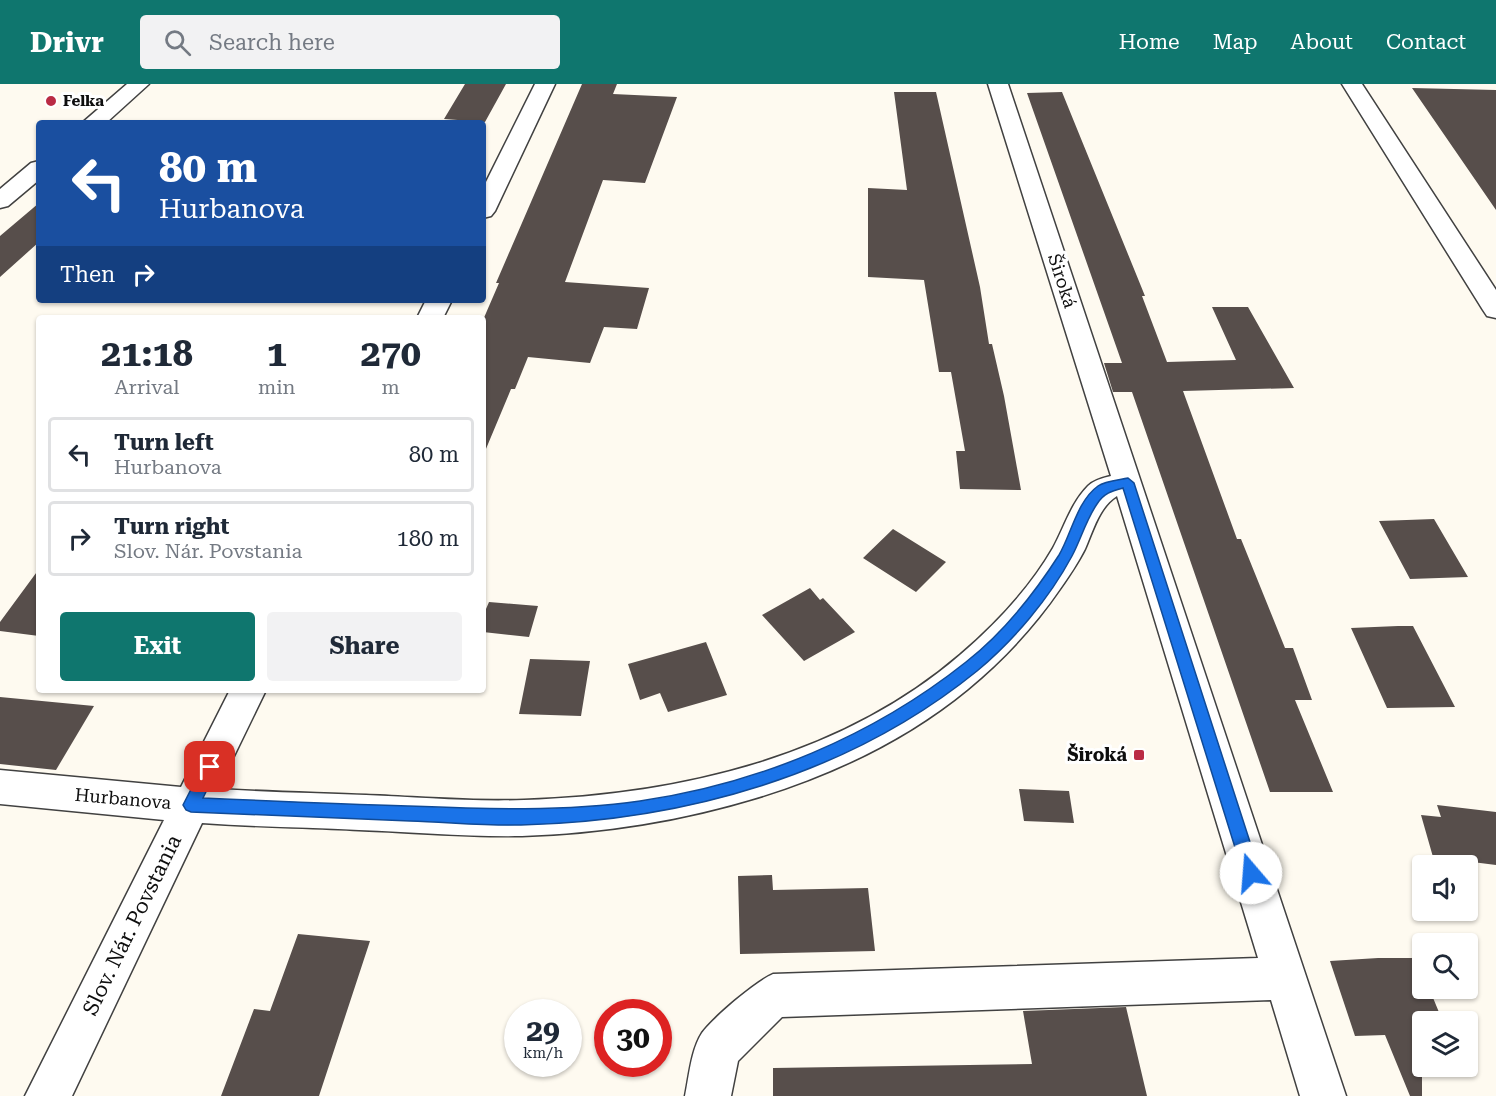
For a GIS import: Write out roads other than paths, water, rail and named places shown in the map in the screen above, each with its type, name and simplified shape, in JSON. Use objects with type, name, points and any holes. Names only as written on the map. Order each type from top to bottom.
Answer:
[{"type":"street","points":[[97,120],[139,84]]},
{"type":"street","points":[[486,205],[545,84]]},
{"type":"street","name":"Široká","points":[[998,84],[1323,1096]]},
{"type":"street","points":[[1352,84],[1496,310]]},
{"type":"street","points":[[0,201],[36,171]]},
{"type":"street","name":"Hurbanova","points":[[0,787],[191,805],[521,818],[639,809],[758,781],[821,757],[892,722],[972,666],[1025,614],[1065,556],[1092,501],[1102,489],[1128,483]]},
{"type":"street","name":"Slov. Nár. Povstania","points":[[48,1096],[247,693]]},
{"type":"street","points":[[708,1096],[718,1049],[773,996],[1284,978]]},
{"type":"place","name":"Felka","points":[[51,101]]},
{"type":"place","name":"Široká","points":[[1139,755]]}]
